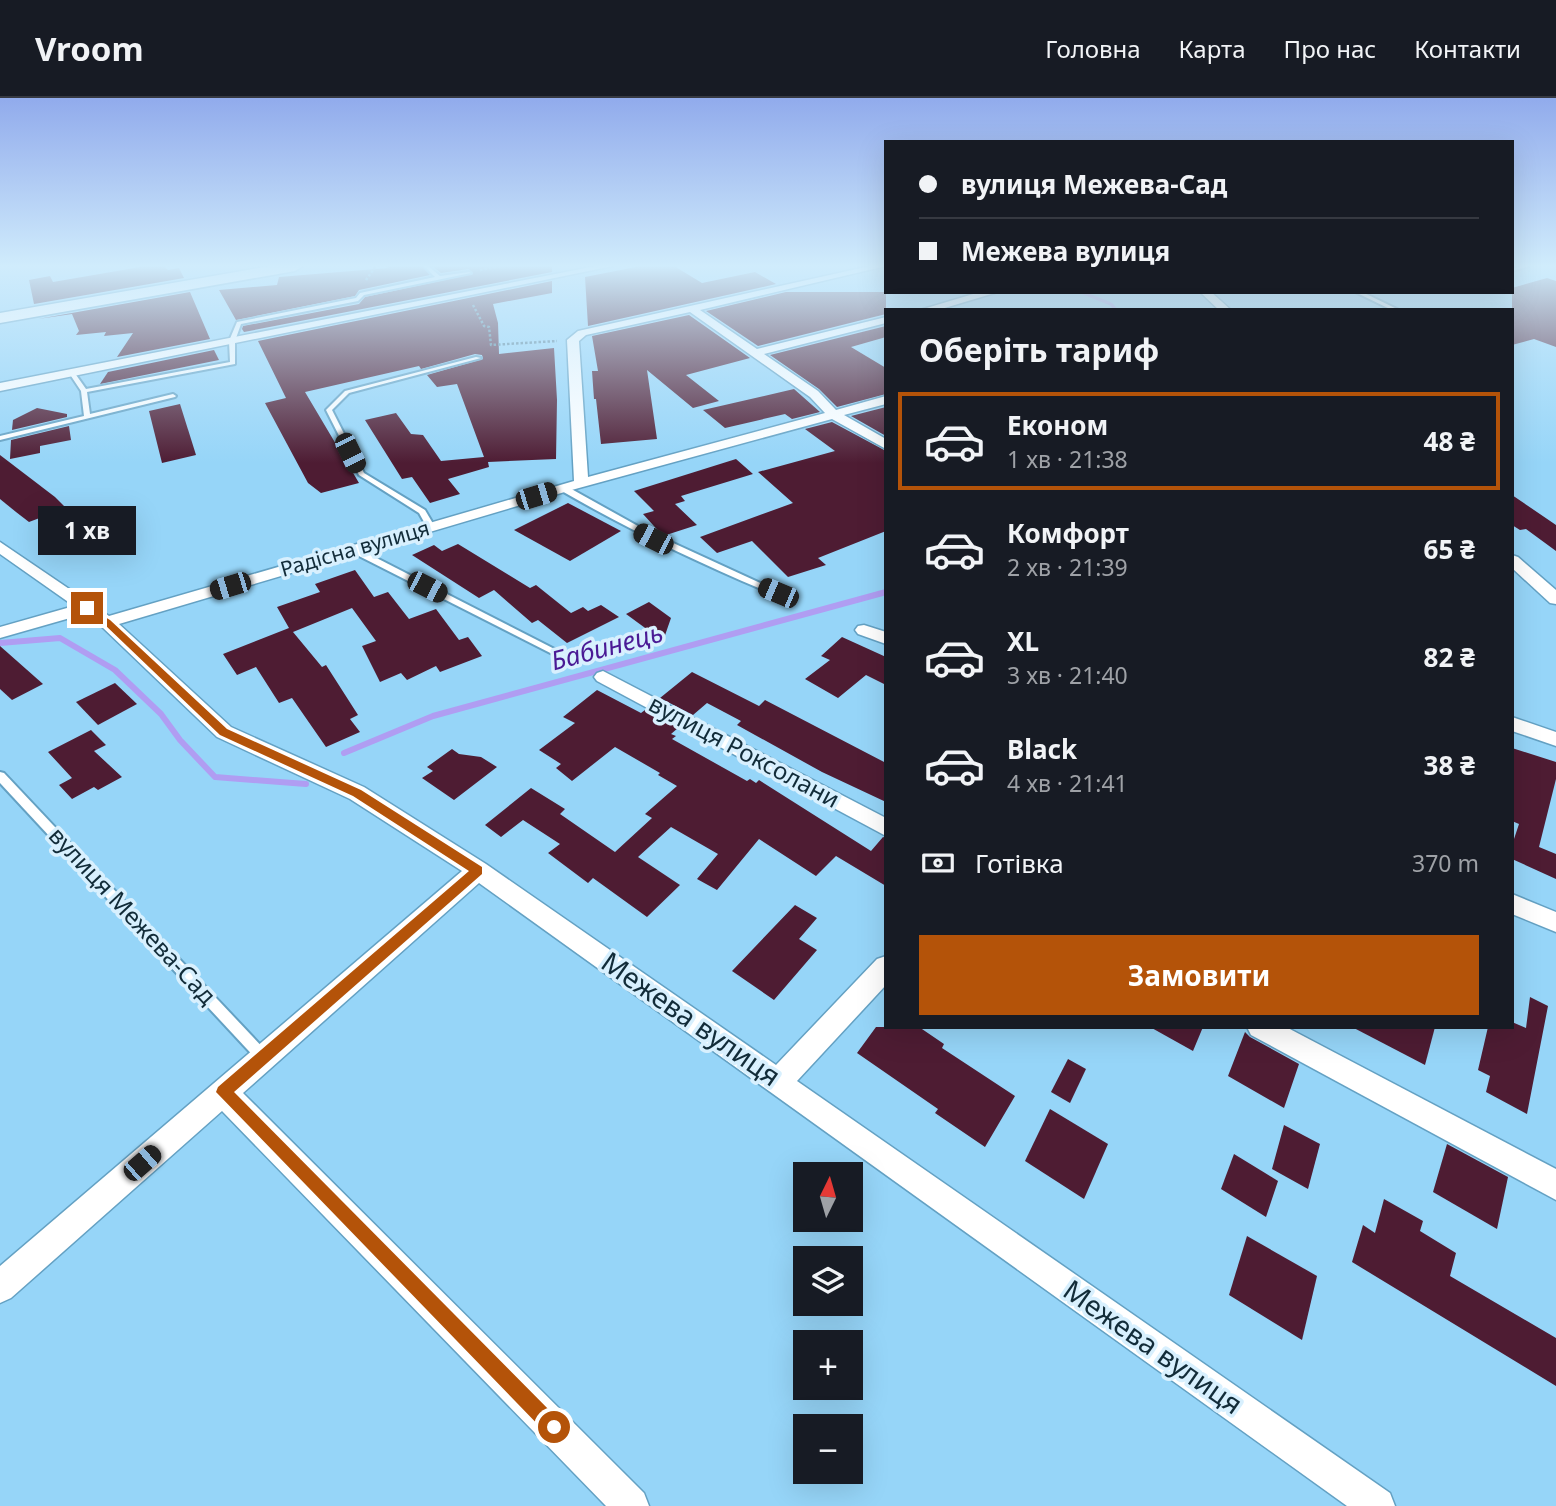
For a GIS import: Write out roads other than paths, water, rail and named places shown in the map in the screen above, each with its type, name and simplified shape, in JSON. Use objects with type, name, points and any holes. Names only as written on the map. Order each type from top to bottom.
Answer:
[{"type":"street","points":[[0,387],[280,332]]},
{"type":"street","points":[[581,484],[573,340],[588,332]]},
{"type":"street","points":[[724,332],[814,394],[833,414],[884,444]]},
{"type":"street","points":[[754,353],[839,332]]},
{"type":"street","name":"Радісна вулиця","points":[[107,622],[563,488],[884,401]]},
{"type":"street","name":"Межева вулиця","points":[[0,547],[107,622],[224,732],[357,793],[478,870],[1377,1506]]},
{"type":"street","points":[[1514,562],[1556,599]]},
{"type":"street","points":[[0,633],[87,608]]},
{"type":"street","points":[[864,630],[884,638]]},
{"type":"street","name":"вулиця Роксолани","points":[[603,677],[884,827]]},
{"type":"street","points":[[1514,725],[1556,739]]},
{"type":"street","points":[[0,1287],[478,870]]},
{"type":"street","points":[[1514,905],[1556,922]]},
{"type":"street","points":[[779,1081],[884,969]]},
{"type":"street","points":[[1264,1029],[1556,1185]]},
{"type":"street","points":[[223,1092],[631,1506]]},
{"type":"lane","points":[[84,391],[233,363],[232,341],[236,332]]},
{"type":"lane","points":[[431,527],[422,512],[361,474],[329,410],[347,392],[478,358]]},
{"type":"lane","points":[[72,373],[84,391],[87,415]]},
{"type":"lane","points":[[0,438],[173,396]]},
{"type":"lane","points":[[563,488],[614,519],[673,548],[778,593]]},
{"type":"lane","points":[[354,550],[573,661]]},
{"type":"lane","name":"вулиця Межева-Сад","points":[[0,776],[263,1057]]},
{"type":"waterway","name":"Бабинець","points":[[344,753],[433,716],[884,593]]},
{"type":"waterway","name":"Бабинець","points":[[0,643],[60,638],[115,670],[161,714],[180,740],[215,777],[306,784]]}]
